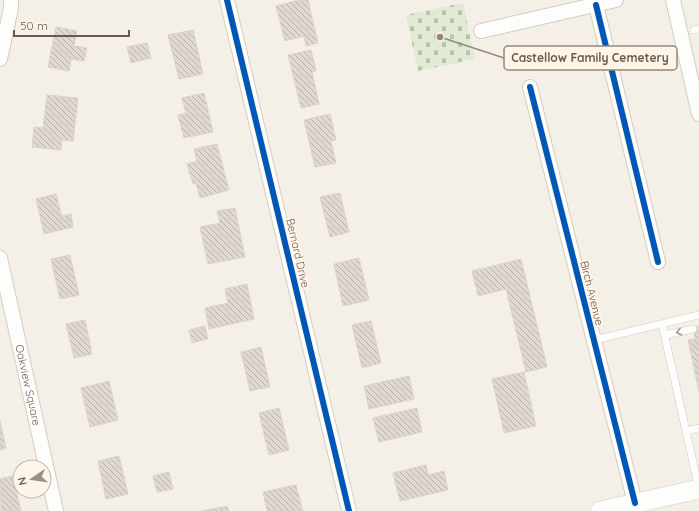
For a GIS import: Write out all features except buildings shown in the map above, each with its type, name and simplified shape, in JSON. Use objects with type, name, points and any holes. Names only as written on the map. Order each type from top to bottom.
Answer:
[{"type":"street","points":[[0,59],[12,8],[11,0]]},
{"type":"street","name":"Bernard Drive","points":[[227,0],[349,511]]},
{"type":"street","points":[[481,31],[616,0]]},
{"type":"street","points":[[673,0],[699,114]]},
{"type":"street","points":[[596,5],[658,262]]},
{"type":"street","name":"Birch Avenue","points":[[530,88],[636,507]]},
{"type":"street","name":"Oakview Square","points":[[0,258],[56,511]]},
{"type":"street","points":[[600,511],[636,507],[699,489]]},
{"type":"lane","points":[[594,340],[699,315]]},
{"type":"lane","points":[[662,324],[699,489]]},
{"type":"lane","points":[[665,335],[693,329]]},
{"type":"lane","points":[[686,431],[699,428]]},
{"type":"green space","points":[[463,3],[475,59],[418,71],[406,15]]},
{"type":"cycle path","points":[[227,0],[349,511]]},
{"type":"cycle path","points":[[596,5],[658,262]]},
{"type":"cycle path","points":[[530,87],[635,503]]},
{"type":"place","name":"Castellow Family Cemetery","points":[[440,37]]}]
